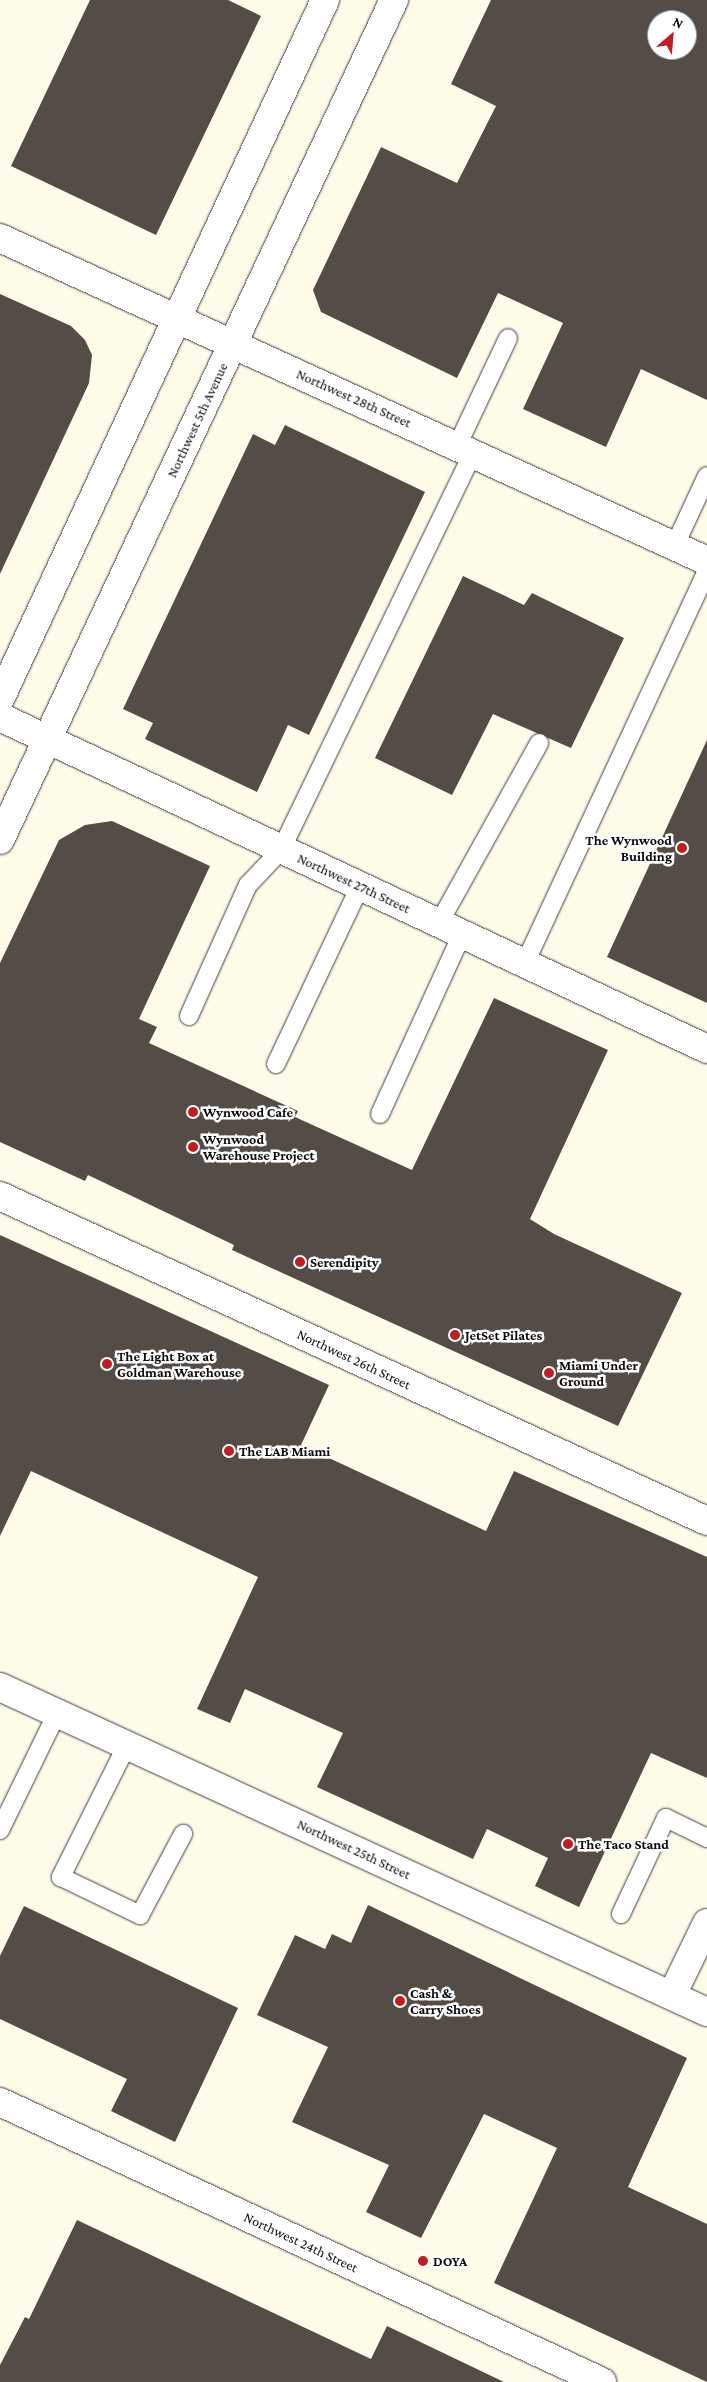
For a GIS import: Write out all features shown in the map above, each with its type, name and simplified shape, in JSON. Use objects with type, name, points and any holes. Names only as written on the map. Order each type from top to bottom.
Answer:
[{"type":"street","points":[[0,699],[325,0]]},
{"type":"street","name":"Northwest 5th Avenue","points":[[0,840],[394,0]]},
{"type":"street","name":"Northwest 28th Street","points":[[0,238],[465,448],[707,561]]},
{"type":"street","name":"Northwest 27th Street","points":[[0,717],[707,1049]]},
{"type":"street","name":"Northwest 26th Street","points":[[0,1196],[707,1521]]},
{"type":"street","name":"Northwest 25th Street","points":[[0,1686],[707,2012]]},
{"type":"street","points":[[672,1995],[707,1923]]},
{"type":"street","name":"Northwest 24th Street","points":[[0,2102],[602,2382]]},
{"type":"lane","points":[[189,1016],[248,885],[282,850],[465,448],[508,338]]},
{"type":"lane","points":[[675,545],[707,476]]},
{"type":"lane","points":[[525,963],[707,571]]},
{"type":"lane","points":[[380,1114],[450,928],[539,743]]},
{"type":"lane","points":[[276,1064],[360,886]]},
{"type":"lane","points":[[0,1830],[58,1713]]},
{"type":"lane","points":[[127,1745],[61,1877],[140,1915],[183,1834]]},
{"type":"lane","points":[[621,1914],[666,1818],[707,1838]]},
{"type":"building","points":[[90,0],[228,0],[261,16],[156,235],[11,166]]},
{"type":"building","points":[[491,0],[707,0],[707,400],[641,369],[606,447],[523,409],[563,323],[498,293],[457,378],[321,312],[313,290],[381,147],[457,183],[496,106],[451,84]]},
{"type":"building","points":[[0,294],[71,326],[85,340],[92,355],[89,383],[0,574]]},
{"type":"building","points":[[285,425],[425,492],[309,735],[288,725],[257,792],[145,739],[153,723],[123,709],[253,434],[275,445]]},
{"type":"building","points":[[463,576],[524,605],[532,593],[624,638],[571,748],[493,714],[452,795],[375,758]]},
{"type":"building","name":"The Wynwood Building","points":[[707,740],[707,1003],[607,957]]},
{"type":"building","points":[[112,821],[210,866],[139,1019],[157,1027],[149,1043],[298,1111],[295,1117],[412,1170],[494,998],[608,1050],[530,1219],[554,1234],[682,1293],[618,1426],[232,1250],[234,1245],[88,1175],[85,1181],[0,1142],[0,963],[59,840],[85,825]]},
{"type":"building","points":[[0,1235],[329,1385],[301,1445],[486,1531],[514,1471],[707,1557],[707,1778],[651,1753],[579,1907],[535,1886],[548,1858],[487,1829],[473,1859],[317,1787],[343,1733],[245,1689],[230,1723],[197,1709],[258,1577],[31,1471],[0,1536]]},
{"type":"building","points":[[368,1905],[687,2058],[628,2187],[707,2224],[707,2382],[494,2283],[557,2148],[484,2114],[421,2238],[366,2212],[389,2165],[292,2122],[328,2047],[257,2015],[295,1935],[325,1949],[332,1934],[351,1943]]},
{"type":"building","points":[[24,1906],[238,2008],[175,2142],[111,2111],[127,2079],[0,2019],[0,1956]]},
{"type":"building","points":[[77,2220],[371,2359],[387,2326],[504,2382],[0,2382],[0,2365],[25,2317],[29,2319]]},
{"type":"place","name":"The Wynwood Building","points":[[682,848]]},
{"type":"place","name":"Wynwood Cafe","points":[[193,1112]]},
{"type":"place","name":"Wynwood Warehouse Project","points":[[193,1147]]},
{"type":"place","name":"Serendipity","points":[[300,1262]]},
{"type":"place","name":"JetSet Pilates","points":[[455,1335]]},
{"type":"place","name":"The Light Box at Goldman Warehouse","points":[[107,1364]]},
{"type":"place","name":"Miami Under Ground","points":[[549,1373]]},
{"type":"place","name":"The LAB Miami","points":[[229,1451]]},
{"type":"place","name":"The Taco Stand","points":[[568,1844]]},
{"type":"place","name":"Cash & Carry Shoes","points":[[400,2001]]},
{"type":"place","name":"DOYA","points":[[423,2261]]}]
